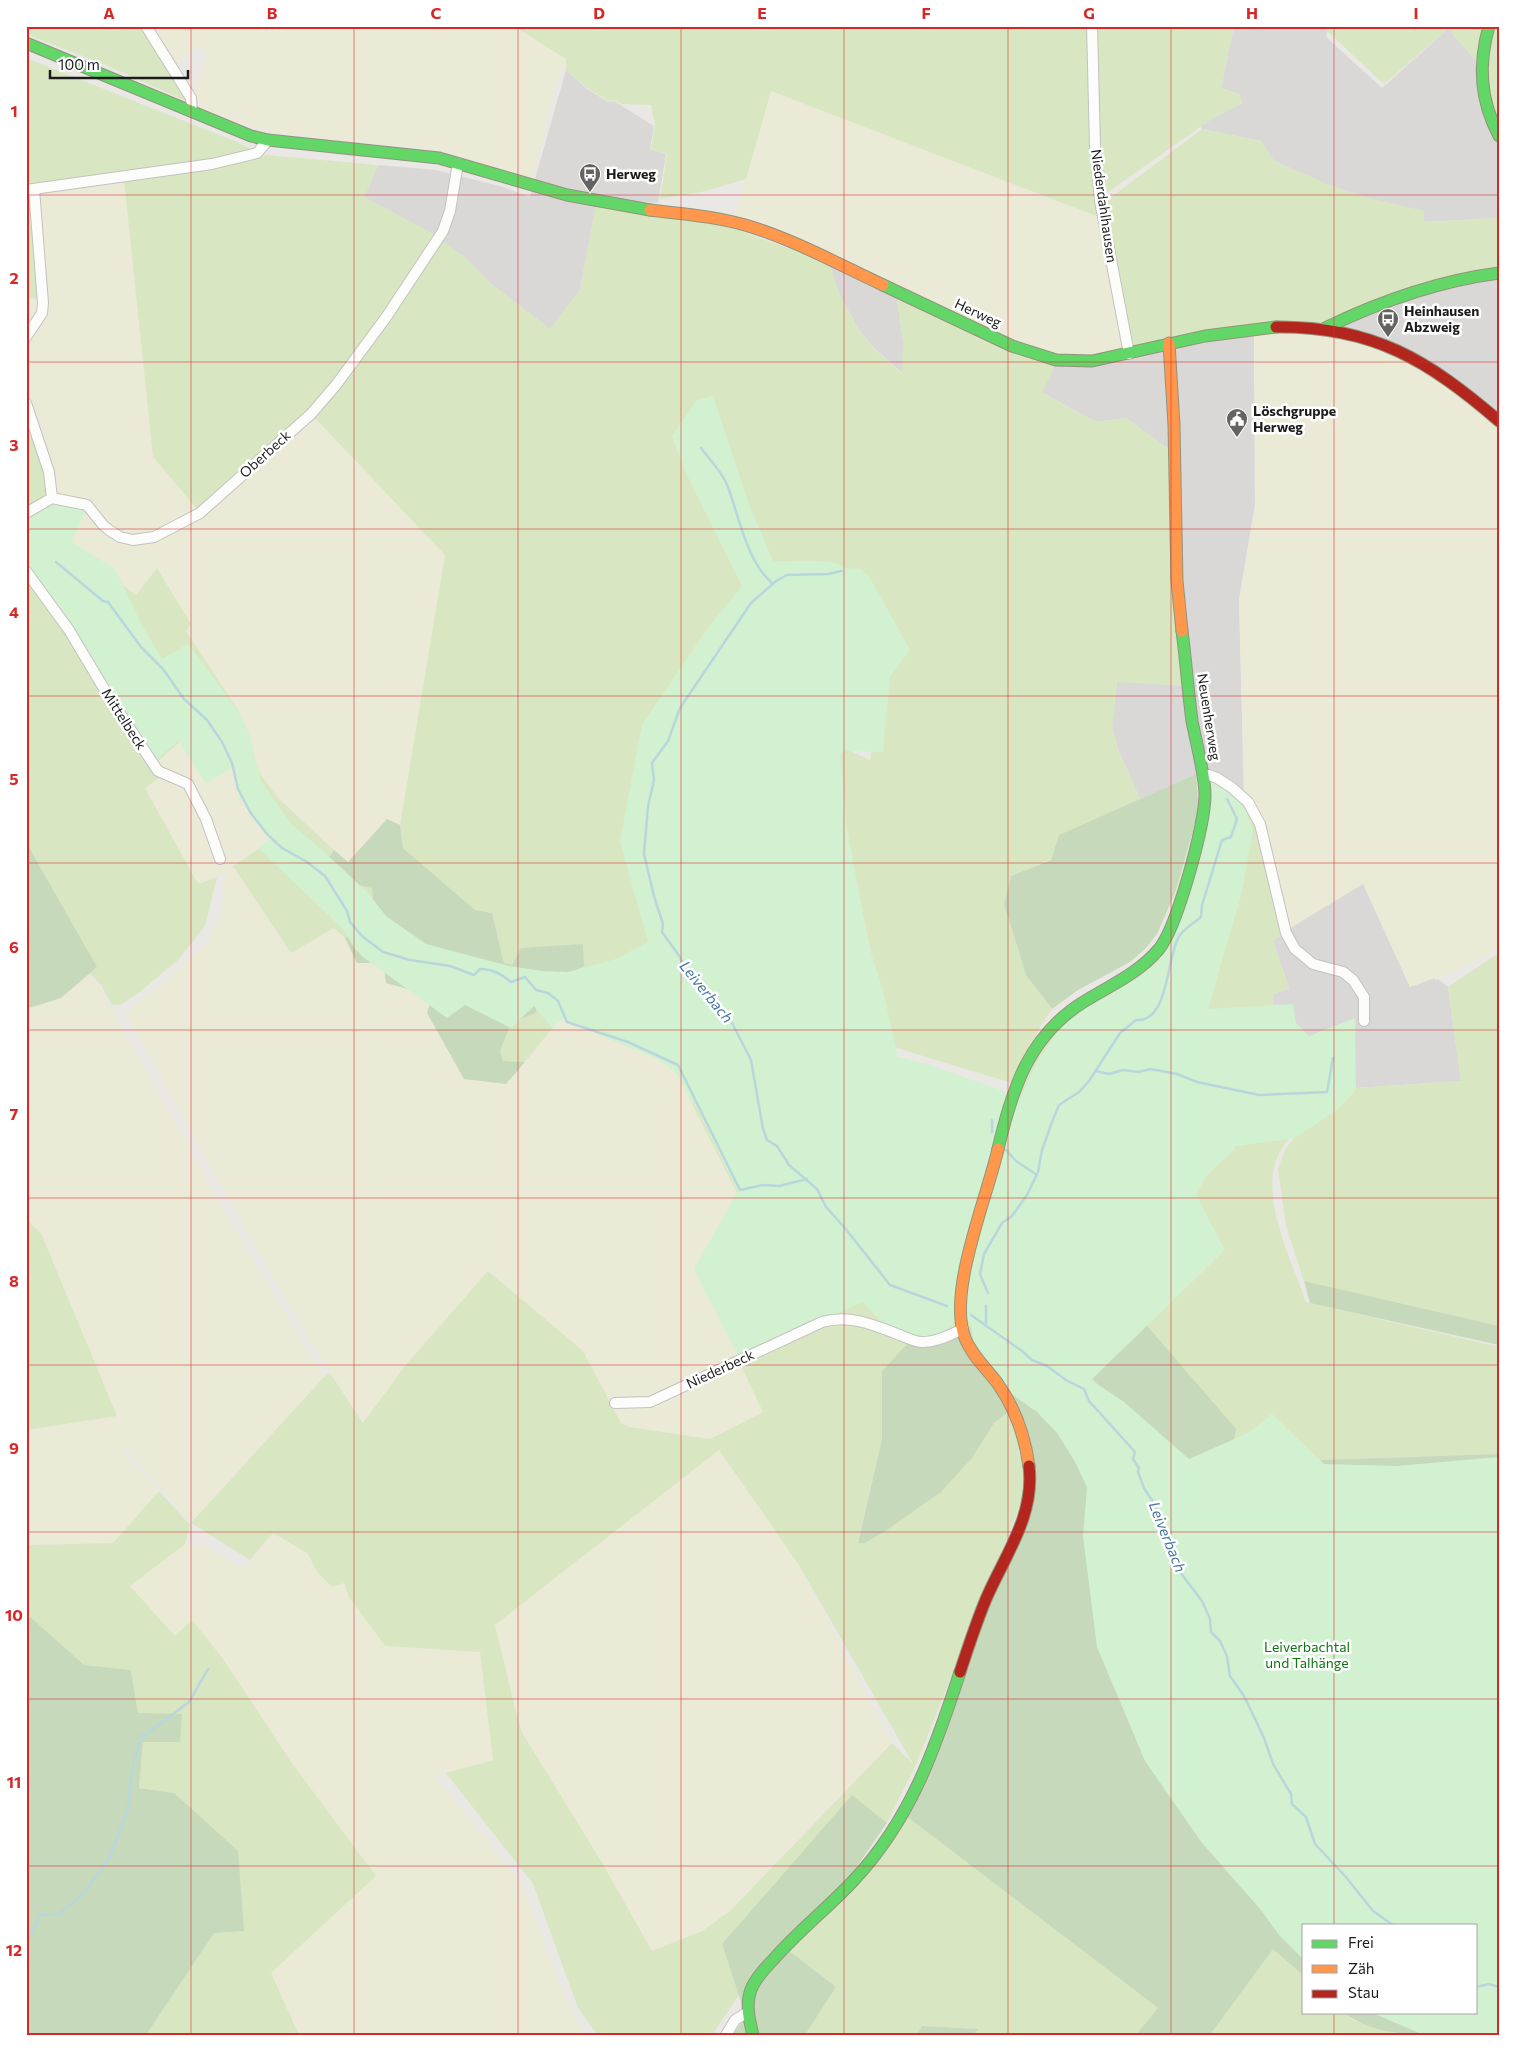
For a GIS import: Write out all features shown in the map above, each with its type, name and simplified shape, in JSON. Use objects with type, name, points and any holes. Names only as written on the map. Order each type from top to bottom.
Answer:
[{"type":"street","points":[[146,26],[191,98],[192,112]]},
{"type":"street","name":"Niederdahlhausen","points":[[1092,26],[1095,147],[1100,201],[1129,354]]},
{"type":"street","points":[[1489,26],[1482,55],[1481,83],[1488,113],[1499,136]]},
{"type":"street","name":"Herweg","points":[[26,43],[251,136],[268,140],[415,154],[458,163],[574,197],[626,207],[709,217],[745,225],[785,239],[1012,346],[1056,361],[1086,363],[1224,332],[1272,326],[1326,328],[1372,339],[1412,357],[1462,389],[1499,421]]},
{"type":"street","points":[[26,337],[42,313],[44,303],[30,190],[212,164],[257,153],[268,140]]},
{"type":"street","name":"Oberbeck","points":[[52,498],[87,504],[109,530],[120,537],[133,540],[154,537],[200,513],[311,414],[357,359],[443,231],[450,211],[458,163]]},
{"type":"street","points":[[1326,328],[1355,313],[1447,280],[1499,273]]},
{"type":"street","name":"Neuenherweg","points":[[1170,343],[1174,424],[1177,581],[1192,719],[1203,776],[1209,775],[1217,778],[1248,802],[1260,824],[1286,933],[1295,949],[1313,964],[1343,972],[1353,980],[1364,998],[1364,1021]]},
{"type":"street","points":[[26,403],[49,472],[52,498],[26,513]]},
{"type":"street","name":"Mittelbeck","points":[[26,571],[69,630],[109,697],[158,771],[188,784],[206,819],[220,860]]},
{"type":"street","points":[[753,2035],[748,2012],[748,1999],[753,1985],[784,1946],[856,1878],[900,1818],[926,1770],[982,1611],[997,1573],[1023,1521],[1029,1502],[1030,1485],[1029,1469],[1020,1428],[1001,1388],[967,1343],[963,1329],[961,1306],[971,1244],[990,1183],[1000,1136],[1022,1072],[1044,1035],[1066,1012],[1135,971],[1153,956],[1165,940],[1174,923],[1204,813],[1205,794],[1203,776]]},
{"type":"street","name":"Niederbeck","points":[[615,1404],[650,1402],[833,1318],[848,1318],[865,1322],[920,1343],[941,1340],[963,1329]]},
{"type":"street","points":[[726,2035],[735,2020],[748,2012]]},
{"type":"shaded area","points":[[1234,26],[1329,26],[1326,37],[1382,88],[1448,29],[1479,64],[1499,138],[1499,218],[1423,222],[1362,196],[1331,186],[1274,161],[1261,141],[1202,129],[1201,126],[1210,120],[1242,103],[1239,94],[1221,88]]},
{"type":"shaded area","points":[[566,70],[587,89],[608,102],[614,101],[654,126],[650,149],[666,154],[658,203],[597,200],[580,290],[550,329],[491,284],[466,258],[364,197],[378,165],[436,170],[500,186],[530,197]]},
{"type":"shaded area","points":[[829,263],[896,293],[903,340],[903,374],[871,345],[857,327],[837,290]]},
{"type":"shaded area","points":[[1499,275],[1499,418],[1332,327],[1356,315]]},
{"type":"shaded area","points":[[1254,330],[1255,505],[1239,600],[1244,795],[1217,774],[1206,769],[1185,636],[1172,346]]},
{"type":"shaded area","points":[[1167,347],[1170,450],[1126,418],[1096,422],[1041,392],[1056,363]]},
{"type":"shaded area","points":[[1117,681],[1185,686],[1196,774],[1140,799],[1117,747],[1112,726]]},
{"type":"shaded area","points":[[1363,883],[1410,987],[1435,978],[1448,987],[1461,1081],[1355,1088],[1283,1045],[1272,995],[1289,988],[1273,941],[1287,930]]},
{"type":"green space","points":[[26,26],[144,26],[160,58],[179,82],[186,101],[108,66],[26,34]]},
{"type":"green space","points":[[150,26],[518,26],[517,28],[566,59],[555,89],[533,179],[439,150],[271,133],[201,108],[194,86],[207,56],[200,45],[176,64],[167,54]]},
{"type":"green space","points":[[518,26],[1089,26],[1099,217],[771,91],[746,179],[706,191],[660,199],[667,154],[651,149],[655,126],[651,105],[621,104],[614,100],[608,101],[587,88],[566,70],[566,59],[517,28]]},
{"type":"green space","points":[[1095,26],[1234,26],[1221,88],[1239,94],[1242,103],[1210,120],[1101,197]]},
{"type":"green space","points":[[1329,26],[1488,26],[1479,64],[1448,29],[1384,84],[1328,32]]},
{"type":"green space","points":[[1491,26],[1499,26],[1499,129],[1496,126],[1483,55]]},
{"type":"green space","points":[[26,58],[253,150],[212,162],[26,188]]},
{"type":"green space","points":[[770,90],[1099,217],[1126,352],[1056,359],[734,218]]},
{"type":"green space","points":[[1202,129],[1261,141],[1274,161],[1331,186],[1362,196],[1424,211],[1424,222],[1499,218],[1499,271],[1324,326],[1130,352],[1102,204]]},
{"type":"green space","points":[[267,155],[378,165],[364,197],[438,236],[336,384],[199,511],[153,457],[124,180]]},
{"type":"green space","points":[[124,180],[153,457],[312,415],[445,555],[400,825],[387,819],[348,862],[278,798],[259,772],[241,715],[186,631],[191,624],[157,568],[136,595],[113,579],[74,633],[26,568],[26,299],[42,298],[38,190]]},
{"type":"green space","points":[[26,194],[32,194],[42,298],[26,299]]},
{"type":"green space","points":[[596,203],[710,220],[829,263],[836,285],[857,327],[875,349],[902,374],[903,340],[896,293],[1056,363],[1042,393],[1096,422],[1126,418],[1170,450],[1185,686],[1117,682],[1112,727],[1117,747],[1140,799],[1059,835],[1051,859],[1011,876],[1004,904],[1026,975],[1052,1009],[1030,1045],[1015,1084],[890,1046],[833,768],[844,748],[870,760],[886,678],[648,886],[702,1004],[957,1301],[955,1326],[940,1336],[920,1339],[865,1318],[804,1326],[665,1050],[563,1015],[525,1062],[503,1061],[500,1051],[511,1023],[512,966],[504,963],[492,913],[475,910],[403,848],[400,825],[445,555],[312,415],[440,239],[466,258],[491,284],[550,329],[580,290]]},
{"type":"green space","points":[[1311,329],[1400,355],[1499,424],[1499,949],[1436,980],[1434,978],[1410,987],[1363,884],[1287,930],[1244,795],[1239,600],[1255,505],[1254,330]]},
{"type":"green space","name":"Leiverbachtal und Talhänge","points":[[713,396],[748,502],[773,561],[822,561],[832,562],[845,568],[860,569],[869,576],[910,650],[890,677],[883,752],[840,751],[847,828],[869,947],[882,987],[898,1057],[924,1063],[1021,1097],[1036,1064],[1063,1023],[1168,949],[1209,783],[1212,781],[1236,798],[1245,809],[1253,830],[1242,892],[1208,1009],[1293,1004],[1296,1023],[1309,1036],[1355,1018],[1356,1090],[1338,1109],[1295,1138],[1236,1146],[1207,1175],[1196,1195],[1225,1250],[1091,1380],[1124,1402],[1189,1459],[1248,1433],[1272,1414],[1324,1464],[1397,1466],[1499,1457],[1499,2035],[1424,2035],[1375,2014],[1478,2014],[1478,1924],[1302,1924],[1302,1958],[1279,1935],[1261,1910],[1202,1843],[1145,1761],[1097,1647],[1083,1536],[1087,1487],[1074,1460],[1057,1433],[1037,1412],[1013,1395],[973,1341],[970,1321],[954,1322],[940,1336],[921,1341],[888,1328],[862,1302],[832,1316],[786,1331],[738,1356],[694,1269],[738,1191],[693,1100],[692,1103],[677,1074],[658,1059],[601,1036],[580,1024],[570,1025],[566,1016],[552,1028],[534,1006],[511,1028],[465,1005],[447,1018],[363,957],[355,949],[343,929],[258,848],[272,838],[259,824],[244,802],[232,768],[206,784],[178,741],[154,762],[60,606],[26,567],[26,516],[56,500],[86,509],[72,542],[115,569],[142,625],[162,659],[188,644],[241,715],[249,733],[261,781],[291,824],[368,893],[386,916],[426,944],[509,966],[543,971],[568,972],[616,959],[648,942],[620,841],[642,725],[707,629],[742,586],[684,469],[672,436],[697,400]]},
{"type":"green space","points":[[26,415],[52,493],[26,510]]},
{"type":"green space","points":[[157,568],[191,624],[186,631],[241,715],[259,772],[278,798],[334,850],[329,858],[348,883],[372,887],[373,908],[365,929],[345,938],[334,928],[291,953],[233,866],[275,838],[203,721],[156,763],[113,578],[136,595]]},
{"type":"green space","points":[[26,573],[161,777],[145,788],[198,884],[217,877],[205,926],[178,960],[137,994],[120,1005],[112,1005],[101,985],[90,973],[97,967],[26,842]]},
{"type":"green space","points":[[203,721],[275,838],[233,866],[290,953],[334,927],[345,938],[357,963],[375,963],[432,996],[506,1084],[562,1015],[665,1050],[804,1326],[763,1412],[711,1439],[629,1427],[620,1423],[583,1351],[488,1271],[405,1366],[363,1423],[311,1344],[125,1012],[172,975],[207,943],[221,914],[226,871],[198,884],[144,788],[156,763]]},
{"type":"green space","points":[[1196,774],[1199,811],[1175,893],[1157,934],[1145,949],[1130,962],[1078,990],[1052,1009],[1026,975],[1004,904],[1011,876],[1051,860],[1059,835]]},
{"type":"green space","points":[[1212,780],[1235,793],[1259,825],[1284,934],[1273,941],[1289,988],[1272,995],[1283,1045],[1296,1129],[1277,1157],[1272,1184],[1273,1200],[1282,1236],[1306,1302],[1499,1347],[1499,1454],[1229,1463],[1193,1512],[1057,1395],[965,1323],[1013,1107],[1049,1034],[1155,960],[1209,784]]},
{"type":"green space","points":[[387,819],[400,825],[403,848],[475,910],[492,913],[504,963],[512,965],[521,948],[583,944],[584,966],[565,977],[545,981],[535,1013],[511,1023],[500,1051],[503,1061],[525,1062],[506,1084],[464,1079],[427,1013],[432,996],[386,983],[384,968],[375,963],[357,963],[345,938],[365,929],[373,908],[372,888],[348,883],[329,858],[334,850],[348,862]]},
{"type":"green space","points":[[26,842],[97,967],[61,998],[26,1009]]},
{"type":"green space","points":[[1499,953],[1499,1326],[1304,1281],[1286,1226],[1278,1169],[1285,1149],[1299,1132],[1355,1088],[1461,1081],[1448,987]]},
{"type":"green space","points":[[89,975],[99,986],[222,1207],[324,1377],[191,1523],[126,1449],[123,1453],[159,1491],[113,1543],[28,1545],[26,1430],[117,1417],[41,1234],[26,1216],[26,1009],[61,998]]},
{"type":"green space","points":[[26,1216],[31,1224],[41,1233],[117,1416],[26,1430]]},
{"type":"green space","points":[[488,1271],[583,1351],[621,1423],[629,1427],[710,1439],[763,1412],[740,1364],[833,1320],[864,1324],[909,1342],[882,1371],[882,1439],[858,1542],[887,1530],[941,1492],[972,1458],[994,1423],[1010,1411],[1027,1483],[1016,1516],[915,1767],[887,1823],[852,1796],[722,1944],[739,1995],[712,2035],[598,2035],[578,2008],[533,1884],[446,1773],[493,1760],[480,1652],[385,1646],[349,1597],[344,1583],[332,1587],[318,1573],[307,1553],[273,1533],[250,1560],[191,1523],[324,1377],[330,1373],[363,1423],[405,1366]],"holes":[[[719,1450],[799,1565],[913,1764],[892,1743],[730,1911],[702,1931],[652,1951],[601,1861],[523,1734],[495,1625]]]},
{"type":"green space","points":[[1304,1281],[1499,1326],[1499,1345],[1310,1303]]},
{"type":"green space","points":[[1143,1321],[1236,1429],[1229,1463],[1499,1454],[1499,2035],[1440,2036],[1396,2033],[1376,2029],[1359,2022],[1347,2014],[1478,2014],[1478,1924],[1302,1924],[1302,1974],[1273,1949],[1210,2035],[1136,2035],[1158,2008],[906,1816],[999,1577],[1033,1465],[965,1323],[1057,1395],[1193,1512],[1085,1368]]},
{"type":"green space","points":[[959,1337],[1010,1411],[994,1423],[972,1458],[941,1492],[887,1530],[865,1543],[858,1543],[882,1439],[882,1371],[909,1342],[922,1347]]},
{"type":"green space","points":[[719,1450],[799,1565],[892,1743],[730,1911],[702,1931],[652,1951],[601,1861],[523,1734],[495,1625]]},
{"type":"green space","points":[[159,1491],[190,1525],[185,1544],[130,1586],[175,1636],[192,1620],[221,1656],[291,1762],[376,1876],[271,1973],[299,2035],[146,2035],[214,1933],[174,1793],[139,1788],[143,1742],[131,1670],[84,1665],[26,1613],[26,1539],[28,1545],[113,1543]]},
{"type":"green space","points":[[273,1533],[307,1553],[318,1573],[344,1582],[349,1597],[385,1646],[480,1652],[493,1760],[435,1776],[521,1882],[569,2008],[586,2035],[299,2035],[271,1973],[291,1762],[221,1656],[192,1621],[176,1636],[129,1586],[185,1544],[207,1546],[243,1569]]},
{"type":"green space","points":[[26,1613],[84,1665],[131,1670],[138,1713],[182,1714],[180,1742],[143,1742],[139,1788],[174,1793],[238,1851],[244,1931],[214,1933],[146,2035],[26,2035]]},
{"type":"green space","points":[[852,1795],[887,1823],[851,1875],[787,1949],[836,1987],[805,2035],[732,2035],[746,2017],[722,1944]]},
{"type":"green space","points":[[906,1816],[1158,2008],[1136,2035],[973,2035],[977,2029],[922,2026],[917,2035],[805,2035],[836,1987],[787,1949]]},
{"type":"green space","points":[[1273,1948],[1302,1974],[1302,2014],[1346,2014],[1354,2021],[1402,2035],[1210,2035]]},
{"type":"green space","points":[[922,2026],[978,2029],[973,2035],[917,2035]]},
{"type":"waterway","points":[[701,448],[726,482],[750,552],[764,575],[773,584]]},
{"type":"waterway","points":[[56,562],[103,601],[108,602],[141,647],[163,669],[184,699],[207,720],[222,742],[232,763],[238,789],[250,812],[267,834],[282,848],[307,862],[325,876],[347,911],[350,922],[362,936],[383,952],[410,960],[450,966],[474,975],[480,969],[489,970],[500,974],[511,982],[525,977],[536,990],[548,993],[558,1001],[567,1022],[628,1042],[678,1065],[740,1190],[763,1185],[779,1186],[807,1179]]},
{"type":"waterway","name":"Leiverbach","points":[[842,571],[828,574],[787,575],[776,581],[751,603],[680,708],[668,741],[652,763],[654,780],[648,806],[644,854],[663,924],[662,932],[680,957],[686,972],[712,996],[731,1021],[751,1060],[763,1129],[767,1140],[777,1146],[789,1165],[817,1189],[826,1207],[890,1285],[947,1306]]},
{"type":"waterway","points":[[988,1293],[980,1274],[984,1254],[1002,1223],[1012,1216],[1027,1195],[1038,1172],[1042,1150],[1059,1105],[1079,1092],[1089,1081],[1120,1033],[1136,1020],[1147,1018],[1155,1011],[1166,986],[1175,944],[1182,932],[1201,917],[1202,905],[1222,840],[1231,837],[1237,819],[1227,799]]},
{"type":"waterway","points":[[1096,1071],[1109,1074],[1123,1070],[1138,1072],[1151,1069],[1177,1074],[1197,1082],[1259,1095],[1327,1092],[1333,1058]]},
{"type":"waterway","points":[[992,1120],[992,1132]]},
{"type":"waterway","points":[[1006,1150],[1016,1161],[1037,1175]]},
{"type":"waterway","points":[[986,1306],[986,1326]]},
{"type":"waterway","name":"Leiverbach","points":[[971,1315],[1032,1360],[1047,1366],[1066,1380],[1084,1389],[1089,1401],[1135,1452],[1133,1459],[1139,1468],[1138,1472],[1144,1488],[1155,1505],[1158,1522],[1174,1554],[1180,1572],[1202,1601],[1210,1619],[1211,1632],[1220,1641],[1227,1656],[1230,1676],[1244,1696],[1264,1738],[1273,1764],[1291,1794],[1292,1804],[1306,1817],[1315,1844],[1345,1876],[1373,1911],[1392,1924]]},
{"type":"waterway","points":[[26,1933],[31,1935],[40,1915],[59,1914],[85,1892],[109,1859],[128,1809],[131,1775],[141,1735],[144,1736],[189,1702],[208,1669]]},
{"type":"waterway","name":"Leiverbach","points":[[1478,1987],[1489,1984],[1499,1987]]},
{"type":"traffic: fast","points":[[1489,26],[1483,55],[1483,82],[1488,109],[1499,136]]},
{"type":"traffic: fast","points":[[26,43],[251,136],[268,140],[439,158],[567,195],[650,210]]},
{"type":"traffic: fast","points":[[1325,328],[1367,309],[1410,293],[1454,281],[1499,273]]},
{"type":"traffic: fast","points":[[883,285],[1012,346],[1056,360],[1092,361],[1205,336],[1276,327]]},
{"type":"traffic: fast","points":[[998,1149],[1017,1085],[1026,1065],[1050,1030],[1085,1001],[1143,965],[1159,949],[1174,920],[1195,851],[1205,795],[1202,768],[1192,721],[1182,631]]},
{"type":"traffic: fast","points":[[753,2035],[748,2005],[754,1983],[783,1949],[854,1880],[891,1833],[906,1808],[931,1756],[960,1672]]},
{"type":"traffic: slow","points":[[650,210],[722,219],[745,225],[815,252],[883,285]]},
{"type":"traffic: slow","points":[[1169,343],[1174,425],[1177,581],[1182,631]]},
{"type":"traffic: slow","points":[[998,1149],[965,1271],[961,1296],[961,1319],[968,1345],[998,1384],[1014,1413],[1025,1444],[1029,1466]]},
{"type":"traffic: jam","points":[[1276,327],[1311,328],[1342,333],[1370,340],[1397,351],[1423,364],[1448,380],[1499,421]]},
{"type":"traffic: jam","points":[[960,1672],[986,1599],[1010,1551],[1023,1518],[1030,1484],[1029,1466]]},
{"type":"place","name":"Herweg","points":[[590,193]]},
{"type":"place","name":"Heinhausen Abzweig","points":[[1388,338]]},
{"type":"place","name":"Löschgruppe Herweg","points":[[1237,438]]}]
